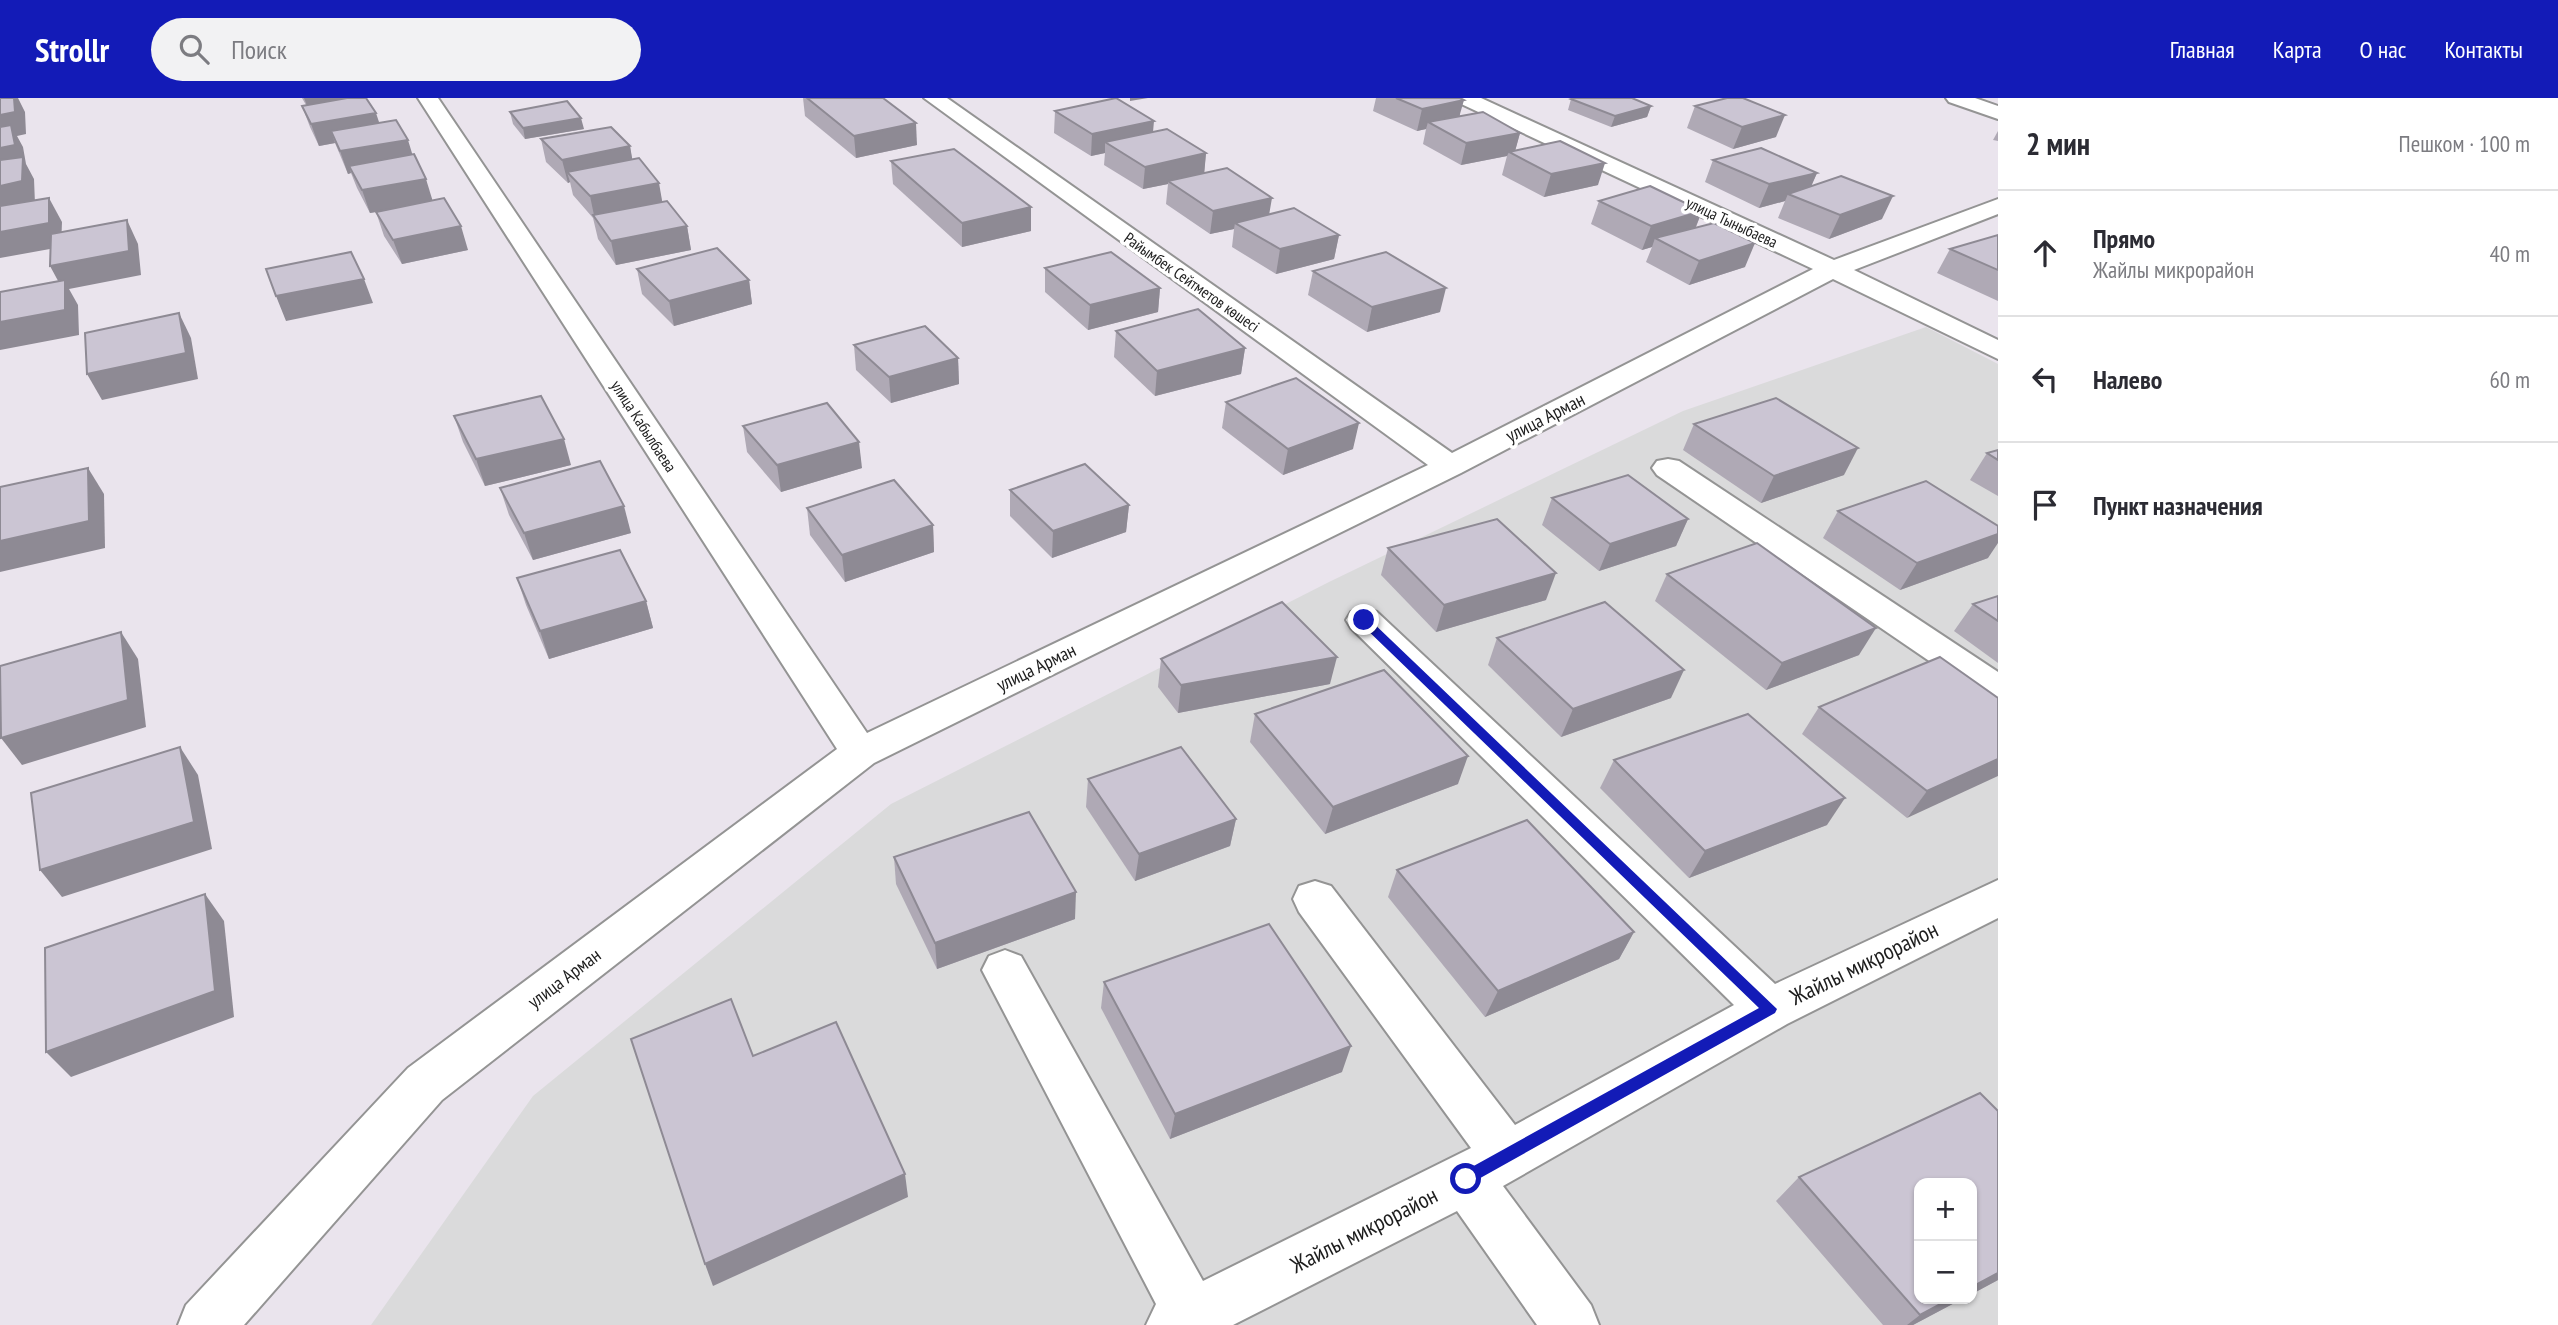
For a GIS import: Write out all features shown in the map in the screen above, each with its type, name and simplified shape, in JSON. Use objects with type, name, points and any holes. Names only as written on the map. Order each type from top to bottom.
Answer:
[{"type":"street","name":"улица Кабылбаева","points":[[428,98],[860,753]]},
{"type":"street","name":"Райымбек Сейтметов көшесі","points":[[934,98],[1450,466]]},
{"type":"street","name":"улица Тыныбаева","points":[[1464,98],[1833,269],[1998,351]]},
{"type":"street","points":[[1956,98],[1998,113]]},
{"type":"street","name":"улица Арман","points":[[206,1325],[425,1084],[860,753],[1450,466],[1833,269],[1998,206]]},
{"type":"street","points":[[1668,468],[1998,690]]},
{"type":"street","points":[[1364,620],[1770,1009]]},
{"type":"street","name":"Жайлы микрорайон","points":[[1183,1320],[1486,1166],[1770,1009],[1998,898]]},
{"type":"street","points":[[1315,899],[1486,1166],[1571,1325]]},
{"type":"street","points":[[1005,970],[1183,1320]]},
{"type":"shaded area","points":[[1926,327],[1998,364],[1998,1325],[371,1325],[533,1096],[891,804],[1329,582],[1683,411]]},
{"type":"building","points":[[0,98],[14,98],[15,112],[0,115]]},
{"type":"building","points":[[347,98],[366,98],[376,113],[311,124],[302,106]]},
{"type":"building","points":[[807,98],[883,98],[916,123],[854,136]]},
{"type":"building","points":[[1116,98],[1154,121],[1092,134],[1055,111]]},
{"type":"building","points":[[1396,98],[1460,98],[1464,100],[1422,109]]},
{"type":"building","points":[[1632,98],[1651,106],[1615,116],[1571,99]]},
{"type":"building","points":[[1727,98],[1743,98],[1785,115],[1742,127],[1695,106]]},
{"type":"building","points":[[567,101],[581,118],[523,128],[510,112]]},
{"type":"building","points":[[1483,112],[1520,133],[1466,143],[1428,122]]},
{"type":"building","points":[[396,120],[408,140],[340,151],[331,131]]},
{"type":"building","points":[[11,125],[15,145],[0,148],[0,127]]},
{"type":"building","points":[[611,127],[630,146],[562,160],[541,139]]},
{"type":"building","points":[[1167,129],[1206,153],[1145,167],[1105,142]]},
{"type":"building","points":[[1560,141],[1605,163],[1551,174],[1509,152]]},
{"type":"building","points":[[1761,148],[1817,173],[1769,184],[1713,160]]},
{"type":"building","points":[[954,149],[1031,207],[962,223],[891,161]]},
{"type":"building","points":[[414,154],[426,179],[362,190],[349,166]]},
{"type":"building","points":[[23,157],[22,181],[0,186],[0,160]]},
{"type":"building","points":[[639,158],[659,183],[590,196],[567,172]]},
{"type":"building","points":[[1227,168],[1272,198],[1213,211],[1168,181]]},
{"type":"building","points":[[1841,176],[1893,196],[1840,215],[1788,194]]},
{"type":"building","points":[[1650,186],[1702,211],[1651,226],[1599,201]]},
{"type":"building","points":[[49,198],[49,223],[0,232],[0,206]]},
{"type":"building","points":[[444,198],[461,226],[393,240],[376,212]]},
{"type":"building","points":[[667,201],[687,226],[611,241],[593,215]]},
{"type":"building","points":[[1294,208],[1339,235],[1280,249],[1235,223]]},
{"type":"building","points":[[127,220],[129,251],[50,266],[51,234]]},
{"type":"building","points":[[1714,223],[1755,243],[1699,261],[1655,238]]},
{"type":"building","points":[[1998,235],[1998,270],[1950,249]]},
{"type":"building","points":[[717,248],[749,280],[669,301],[637,269]]},
{"type":"building","points":[[351,252],[364,279],[276,296],[266,269]]},
{"type":"building","points":[[1111,252],[1160,288],[1090,305],[1045,268]]},
{"type":"building","points":[[1386,252],[1446,288],[1372,307],[1313,271]]},
{"type":"building","points":[[65,280],[65,310],[0,322],[0,292]]},
{"type":"building","points":[[1198,309],[1245,348],[1157,371],[1116,331]]},
{"type":"building","points":[[179,313],[186,353],[87,374],[85,333]]},
{"type":"building","points":[[925,326],[958,358],[889,377],[854,345]]},
{"type":"building","points":[[1296,378],[1359,423],[1288,449],[1226,402]]},
{"type":"building","points":[[541,396],[564,439],[476,459],[454,416]]},
{"type":"building","points":[[1776,398],[1858,448],[1774,476],[1694,424]]},
{"type":"building","points":[[827,403],[859,442],[777,465],[743,426]]},
{"type":"building","points":[[1998,450],[1998,460],[1987,453]]},
{"type":"building","points":[[600,461],[624,506],[524,533],[500,488]]},
{"type":"building","points":[[1085,464],[1129,505],[1053,531],[1010,490]]},
{"type":"building","points":[[88,468],[89,521],[0,541],[0,487]]},
{"type":"building","points":[[1628,475],[1688,519],[1610,544],[1552,498]]},
{"type":"building","points":[[894,480],[933,525],[842,555],[807,508]]},
{"type":"building","points":[[1926,481],[1998,526],[1998,534],[1917,563],[1838,511]]},
{"type":"building","points":[[1497,519],[1556,573],[1444,605],[1388,548]]},
{"type":"building","points":[[1757,543],[1876,628],[1782,663],[1667,574]]},
{"type":"building","points":[[620,550],[646,601],[540,631],[517,578]]},
{"type":"building","points":[[1998,596],[1998,621],[1973,604]]},
{"type":"building","points":[[1282,602],[1337,657],[1181,685],[1161,659]]},
{"type":"building","points":[[1605,602],[1684,670],[1573,709],[1497,638]]},
{"type":"building","points":[[121,632],[128,700],[1,738],[0,666]]},
{"type":"building","points":[[1940,657],[1998,698],[1998,759],[1927,791],[1819,707]]},
{"type":"building","points":[[1384,670],[1468,756],[1333,807],[1255,714]]},
{"type":"building","points":[[1748,714],[1845,798],[1705,851],[1614,760]]},
{"type":"building","points":[[180,747],[194,822],[40,870],[31,793]]},
{"type":"building","points":[[1181,747],[1236,819],[1139,854],[1088,779]]},
{"type":"building","points":[[1029,812],[1076,892],[935,943],[894,857]]},
{"type":"building","points":[[1527,820],[1634,932],[1498,991],[1397,870]]},
{"type":"building","points":[[205,894],[215,991],[46,1052],[45,948]]},
{"type":"building","points":[[1269,924],[1351,1046],[1175,1114],[1104,982]]},
{"type":"building","points":[[731,999],[753,1056],[836,1022],[905,1174],[705,1264],[631,1039]]},
{"type":"building","points":[[1980,1093],[1998,1111],[1998,1273],[1977,1284],[1977,1178],[1914,1178],[1914,1304],[1941,1304],[1920,1315],[1799,1177]]},
{"type":"route","points":[[1364,620],[1770,1009],[1506,1154],[1466,1179]]}]
